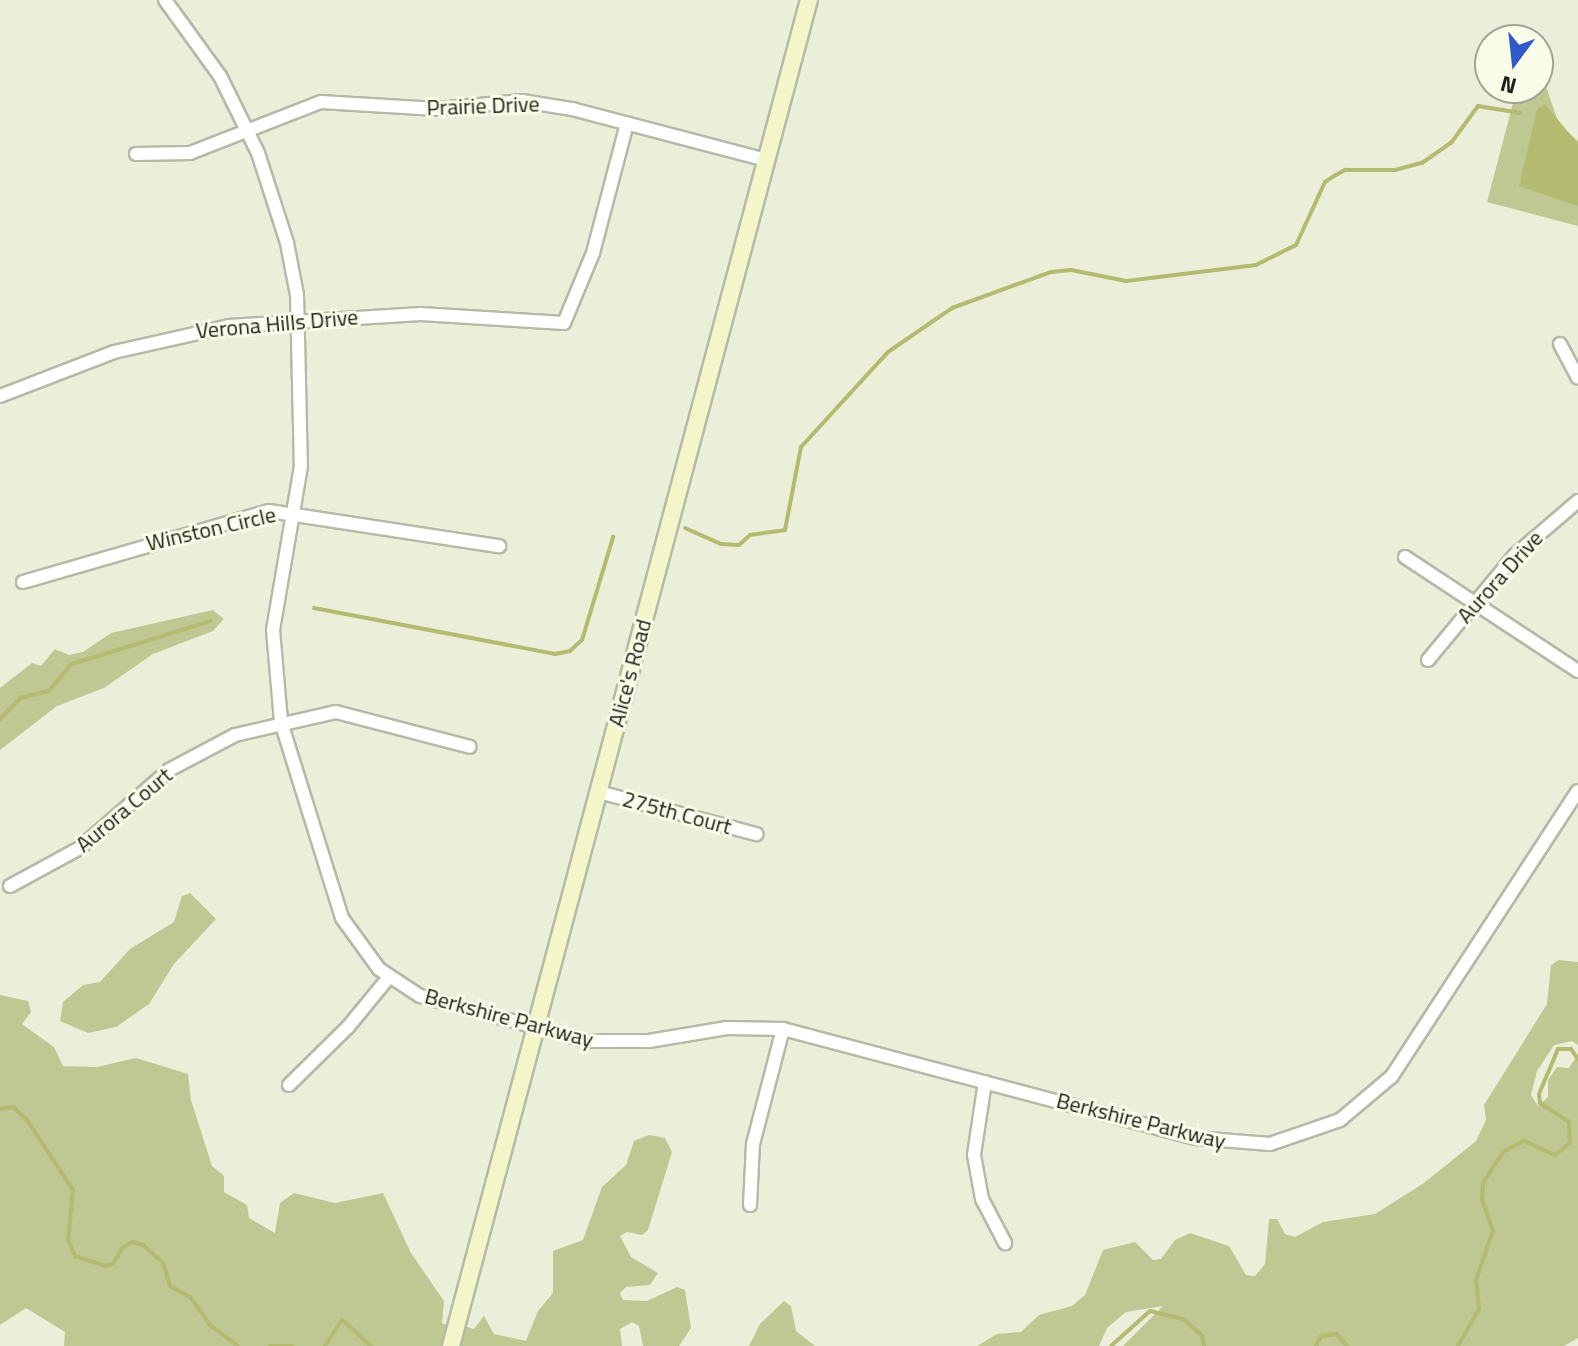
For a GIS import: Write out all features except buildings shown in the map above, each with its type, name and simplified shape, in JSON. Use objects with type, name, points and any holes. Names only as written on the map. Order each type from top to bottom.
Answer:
[{"type":"main road","name":"Alice's Road","points":[[451,1346],[809,0]]},
{"type":"street","name":"Berkshire Parkway","points":[[165,0],[203,50],[248,129],[287,243],[300,320],[303,426],[295,513],[273,630],[281,722],[342,918],[369,958],[389,977],[440,1004],[536,1030],[610,1043],[727,1028],[783,1029],[1225,1144],[1270,1144],[1340,1120],[1376,1092],[1399,1066],[1578,791]]},
{"type":"street","name":"Prairie Drive","points":[[136,154],[190,153],[298,108],[342,101],[437,109],[533,102],[766,160]]},
{"type":"street","name":"Verona Hills Drive","points":[[0,396],[158,339],[300,320],[421,314],[564,323],[593,253],[627,123]]},
{"type":"street","points":[[1560,344],[1578,378]]},
{"type":"street","name":"Aurora Drive","points":[[1428,660],[1515,555],[1578,501]]},
{"type":"street","name":"Winston Circle","points":[[23,582],[256,514],[295,513],[499,546]]},
{"type":"street","points":[[1405,557],[1578,671]]},
{"type":"street","name":"Aurora Court","points":[[10,886],[80,848],[190,756],[281,722],[320,713],[351,714],[470,747]]},
{"type":"street","name":"275th Court","points":[[599,792],[756,834]]},
{"type":"street","points":[[289,1085],[341,1036],[389,977]]},
{"type":"street","points":[[750,1205],[753,1144],[783,1029]]},
{"type":"street","points":[[985,1082],[974,1134],[976,1176],[1005,1243]]},
{"type":"shaded area","points":[[1513,104],[1552,104],[1559,124],[1578,141],[1578,226],[1487,202]]},
{"type":"shaded area","points":[[1545,104],[1578,144],[1578,206],[1519,186],[1537,109]]},
{"type":"shaded area","points":[[213,610],[224,619],[213,631],[153,654],[104,688],[57,706],[0,750],[0,688],[32,663],[41,666],[55,649],[69,655],[83,652],[111,633]]},
{"type":"shaded area","points":[[190,893],[216,919],[174,964],[149,1004],[116,1027],[88,1033],[60,1021],[63,1002],[83,985],[100,982],[130,949],[174,922],[182,896]]},
{"type":"shaded area","points":[[1559,960],[1578,962],[1578,1045],[1572,1041],[1554,1045],[1537,1071],[1531,1095],[1538,1106],[1548,1097],[1548,1080],[1557,1067],[1569,1068],[1578,1054],[1578,1338],[1564,1346],[1123,1346],[1163,1306],[1126,1312],[1107,1328],[1099,1346],[977,1346],[997,1334],[1021,1332],[1039,1315],[1072,1306],[1085,1295],[1103,1250],[1135,1242],[1153,1260],[1161,1259],[1175,1240],[1190,1233],[1229,1246],[1246,1275],[1255,1276],[1265,1264],[1269,1219],[1277,1219],[1285,1234],[1295,1237],[1323,1222],[1375,1214],[1424,1183],[1476,1141],[1486,1120],[1484,1105],[1547,1004],[1551,965]]},
{"type":"shaded area","points":[[0,995],[28,1001],[31,1012],[22,1024],[54,1047],[63,1066],[97,1067],[136,1058],[188,1074],[191,1100],[212,1166],[224,1176],[224,1192],[247,1205],[249,1218],[275,1233],[280,1203],[294,1193],[335,1203],[383,1193],[411,1253],[444,1301],[442,1323],[451,1327],[445,1346],[64,1346],[65,1332],[26,1308],[0,1325]]},
{"type":"shaded area","points":[[649,1135],[665,1138],[672,1152],[648,1230],[642,1235],[627,1232],[620,1236],[631,1257],[658,1273],[650,1285],[626,1287],[620,1293],[623,1300],[647,1301],[677,1287],[685,1290],[691,1328],[679,1346],[643,1346],[639,1326],[632,1322],[620,1329],[622,1346],[458,1346],[463,1326],[474,1329],[484,1316],[494,1334],[526,1341],[538,1311],[553,1293],[553,1251],[583,1240],[602,1187],[626,1165],[634,1141]]},
{"type":"shaded area","points":[[784,1301],[791,1306],[796,1331],[815,1346],[749,1346],[760,1324]]},
{"type":"waterway","points":[[685,528],[721,544],[739,545],[750,535],[785,530],[801,447],[888,352],[952,308],[1051,272],[1071,270],[1126,281],[1256,265],[1296,245],[1325,182],[1334,176],[1345,170],[1395,170],[1422,163],[1451,143],[1478,106],[1520,113]]},
{"type":"waterway","points":[[314,608],[555,654],[570,651],[582,640],[613,537]]},
{"type":"waterway","points":[[0,719],[20,698],[49,691],[72,664],[211,621]]},
{"type":"waterway","points":[[1458,1346],[1479,1309],[1476,1280],[1493,1231],[1482,1199],[1483,1183],[1503,1152],[1524,1141],[1555,1155],[1570,1143],[1569,1122],[1540,1103],[1539,1094],[1558,1049],[1571,1049],[1578,1059]]},
{"type":"waterway","points":[[0,1109],[13,1107],[27,1120],[73,1190],[68,1240],[75,1256],[105,1266],[113,1264],[123,1247],[133,1242],[143,1245],[163,1263],[170,1286],[190,1297],[210,1325],[238,1346]]},
{"type":"waterway","points":[[1111,1346],[1150,1311],[1185,1320],[1202,1336],[1204,1346]]},
{"type":"waterway","points":[[325,1346],[342,1320],[371,1346]]},
{"type":"waterway","points":[[1316,1346],[1321,1336],[1336,1334],[1347,1346]]},
{"type":"waterway","points":[[270,1346],[292,1346]]}]
